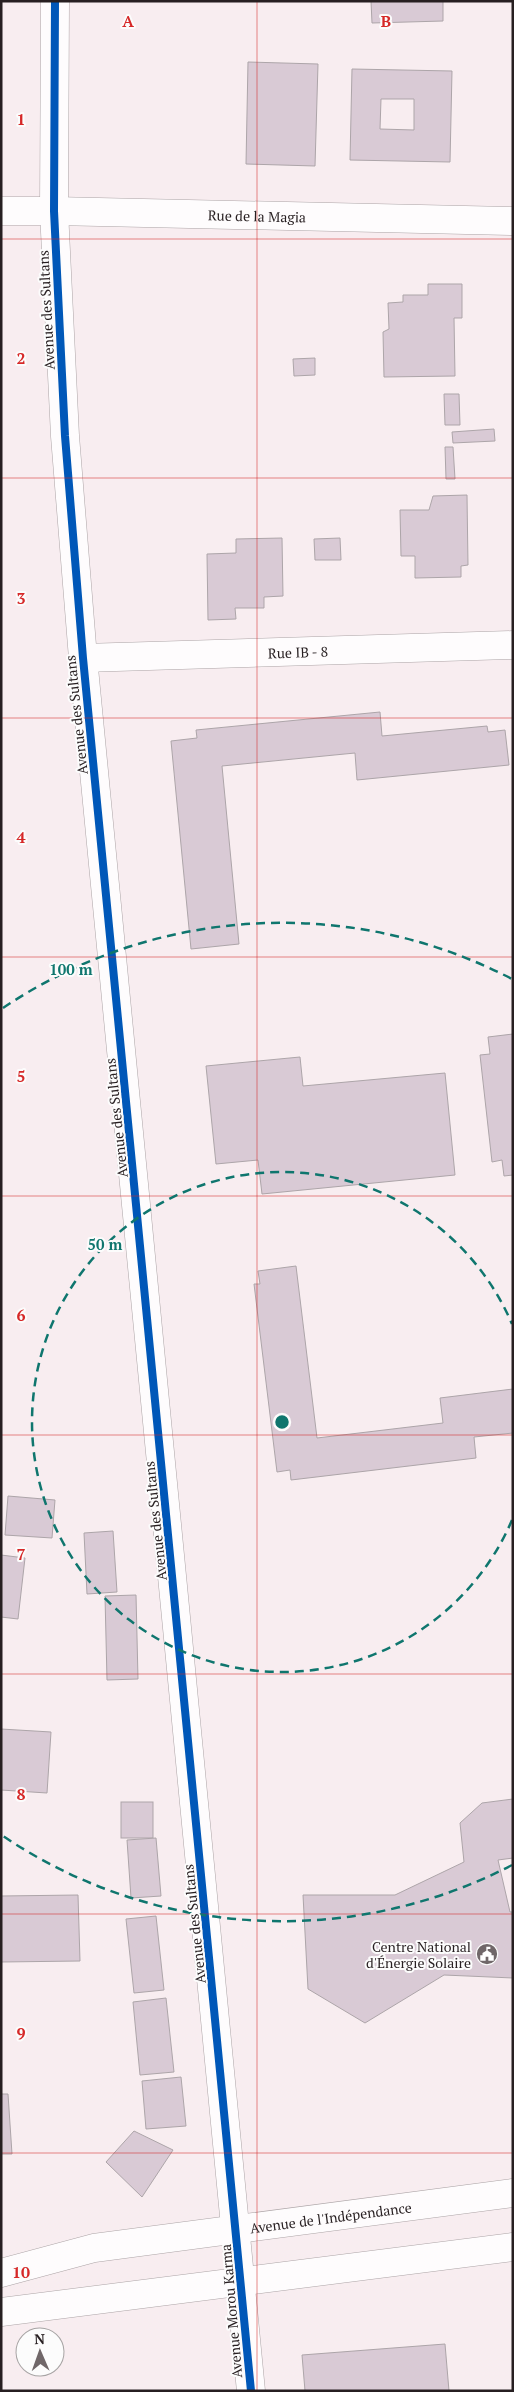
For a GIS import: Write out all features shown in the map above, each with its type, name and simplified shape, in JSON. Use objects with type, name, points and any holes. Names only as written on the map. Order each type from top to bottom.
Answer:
[{"type":"main road","name":"Avenue des Sultans","points":[[55,1],[54,211],[65,436],[83,658],[237,2230]]},
{"type":"main road","name":"Rue de la Magia","points":[[1,211],[513,221]]},
{"type":"main road","name":"Rue IB - 8","points":[[83,658],[513,645]]},
{"type":"main road","name":"Avenue de l'Indépendance","points":[[1,2273],[94,2248],[513,2192]]},
{"type":"main road","name":"Avenue Morou Karma","points":[[237,2230],[251,2391]]},
{"type":"main road","points":[[1,2312],[513,2247]]},
{"type":"building","points":[[371,1],[443,1],[443,21],[372,23]]},
{"type":"building","points":[[248,62],[318,64],[315,166],[246,164]]},
{"type":"building","points":[[352,69],[452,71],[450,162],[350,160]],"holes":[[[381,99],[414,99],[414,130],[380,129]]]},
{"type":"building","points":[[428,284],[462,284],[462,318],[454,318],[455,376],[384,377],[383,332],[389,329],[388,303],[403,302],[403,295],[428,295]]},
{"type":"building","points":[[315,358],[315,375],[294,376],[293,359]]},
{"type":"building","points":[[444,394],[459,394],[460,425],[445,425]]},
{"type":"building","points":[[494,429],[495,441],[453,443],[452,432]]},
{"type":"building","points":[[445,447],[453,447],[455,479],[446,479]]},
{"type":"building","points":[[467,495],[468,565],[461,566],[461,577],[415,578],[415,556],[401,556],[400,510],[429,510],[433,496]]},
{"type":"building","points":[[282,538],[283,596],[264,597],[264,608],[235,608],[236,619],[208,620],[207,554],[236,553],[236,539]]},
{"type":"building","points":[[340,538],[341,560],[315,560],[314,539]]},
{"type":"building","points":[[380,712],[382,736],[487,726],[488,732],[505,730],[509,765],[357,780],[355,753],[222,766],[239,944],[191,949],[171,741],[197,738],[196,730]]},
{"type":"building","points":[[513,1034],[513,1175],[504,1176],[502,1160],[492,1162],[480,1055],[490,1054],[488,1037]]},
{"type":"building","points":[[300,1057],[303,1086],[445,1073],[455,1175],[262,1194],[258,1160],[216,1164],[206,1066]]},
{"type":"building","points":[[296,1266],[317,1438],[443,1423],[440,1398],[513,1389],[513,1433],[474,1437],[476,1458],[291,1480],[290,1470],[277,1472],[254,1284],[260,1284],[258,1271]]},
{"type":"building","points":[[8,1496],[55,1500],[52,1538],[5,1535]]},
{"type":"building","points":[[113,1531],[117,1592],[87,1594],[84,1533]]},
{"type":"building","points":[[1,1555],[25,1558],[18,1619],[1,1617]]},
{"type":"building","points":[[136,1595],[138,1679],[107,1680],[105,1596]]},
{"type":"building","points":[[1,1729],[51,1732],[47,1793],[1,1790]]},
{"type":"building","points":[[513,1799],[513,1858],[498,1860],[510,1912],[513,1912],[513,1978],[444,1975],[365,2023],[308,1989],[303,1895],[395,1895],[464,1862],[460,1823],[482,1803]]},
{"type":"building","points":[[121,1802],[153,1802],[153,1838],[121,1838]]},
{"type":"building","points":[[156,1838],[161,1896],[131,1898],[127,1840]]},
{"type":"building","points":[[78,1895],[80,1961],[1,1962],[1,1896]]},
{"type":"building","points":[[156,1916],[164,1990],[134,1993],[126,1919]]},
{"type":"building","points":[[166,1998],[174,2072],[140,2075],[133,2002]]},
{"type":"building","points":[[181,2077],[186,2126],[146,2129],[142,2081]]},
{"type":"building","points":[[1,2094],[8,2094],[12,2154],[1,2154]]},
{"type":"building","points":[[134,2131],[173,2150],[142,2197],[106,2162]]},
{"type":"building","points":[[445,2344],[449,2391],[305,2391],[302,2355]]},
{"type":"cycle path","points":[[55,1],[54,211],[65,436],[83,658],[251,2391]]},
{"type":"place","name":"Centre National d'Énergie Solaire","points":[[487,1954]]}]
